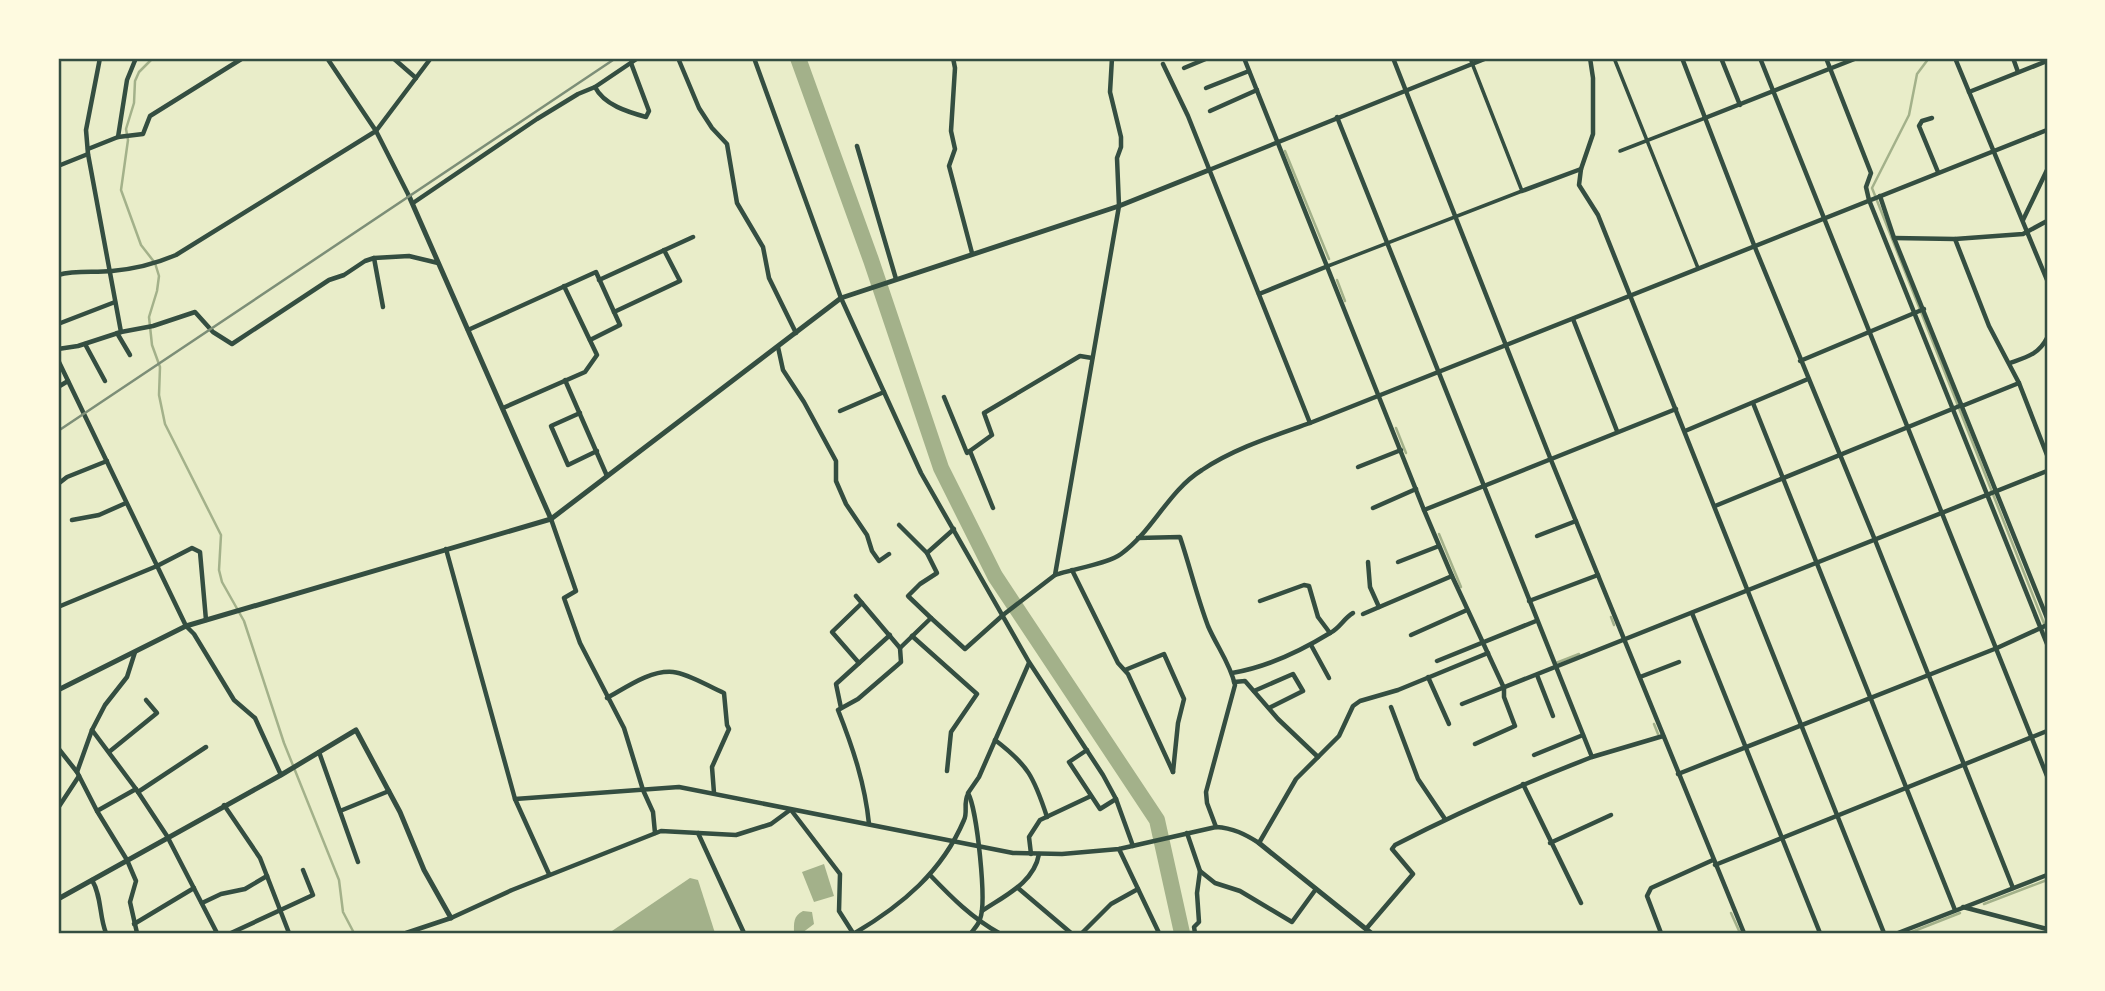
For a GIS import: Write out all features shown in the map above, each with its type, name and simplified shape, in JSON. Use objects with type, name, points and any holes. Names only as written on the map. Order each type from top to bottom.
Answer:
[{"type":"street","points":[[100,58],[86,130],[88,151],[111,271],[119,332],[130,355]]},
{"type":"street","points":[[118,137],[127,80],[136,58]]},
{"type":"street","points":[[58,166],[118,137],[143,134],[150,116],[243,58]]},
{"type":"street","points":[[327,58],[376,131],[413,203],[551,519],[576,592],[564,598],[580,643],[624,728],[643,790],[653,812],[655,834]]},
{"type":"street","points":[[393,58],[416,78]]},
{"type":"street","points":[[58,275],[71,271],[111,271],[150,265],[176,255],[376,131],[431,58]]},
{"type":"street","points":[[413,203],[537,119],[578,93],[595,87],[638,58]]},
{"type":"street","points":[[678,58],[699,108],[727,144],[737,203],[763,247],[769,278],[796,332]]},
{"type":"street","points":[[754,58],[841,298],[921,473],[1029,662],[1116,799],[1133,846]]},
{"type":"street","points":[[953,58],[955,68],[951,131],[955,149],[949,166],[972,253]]},
{"type":"street","points":[[1055,575],[1119,206],[1117,158],[1121,137],[1110,92],[1112,58]]},
{"type":"street","points":[[1184,68],[1208,58]]},
{"type":"street","points":[[1244,58],[1451,576],[1504,688],[1504,697],[1515,726],[1475,744]]},
{"type":"street","points":[[1393,58],[1551,460],[1744,933]]},
{"type":"street","points":[[58,691],[186,626],[551,519],[841,298],[1119,206],[1471,60],[1487,58]]},
{"type":"street","points":[[1590,58],[1593,78],[1593,134],[1581,169],[1579,185],[1598,215],[1884,933]]},
{"type":"street","points":[[1614,58],[1698,268]]},
{"type":"street","points":[[1682,58],[1800,361],[1875,540],[2013,888]]},
{"type":"street","points":[[1721,58],[1740,105]]},
{"type":"street","points":[[1760,58],[2047,776]]},
{"type":"street","points":[[1826,58],[1871,173],[1866,187],[1870,200],[2047,643]]},
{"type":"street","points":[[1620,151],[1857,58]]},
{"type":"street","points":[[1955,58],[2047,280]]},
{"type":"street","points":[[2013,58],[2018,72]]},
{"type":"street","points":[[1471,60],[1522,191]]},
{"type":"street","points":[[1969,92],[2047,61]]},
{"type":"street","points":[[595,87],[607,100],[646,117],[649,111],[631,62]]},
{"type":"street","points":[[1163,64],[1188,117],[1310,423]]},
{"type":"street","points":[[1206,88],[1249,71]]},
{"type":"street","points":[[1210,111],[1257,90]]},
{"type":"street","points":[[1337,117],[1592,757]]},
{"type":"street","points":[[1933,118],[1922,121],[1919,126],[1938,172]]},
{"type":"street","points":[[899,524],[927,553],[937,573],[908,596],[965,649],[1003,615],[1055,575],[1119,556],[1138,538],[1164,504],[1202,470],[1249,445],[1630,297],[1754,245],[2047,130]]},
{"type":"street","points":[[858,146],[897,279]]},
{"type":"street","points":[[1259,294],[1581,169]]},
{"type":"street","points":[[2023,221],[2047,170]]},
{"type":"street","points":[[1880,196],[1894,238],[2047,618]]},
{"type":"street","points":[[1894,238],[1955,239],[2023,234],[2047,221]]},
{"type":"street","points":[[599,280],[692,237]]},
{"type":"street","points":[[1955,239],[1989,326],[2020,383],[2047,455]]},
{"type":"street","points":[[614,312],[680,281],[664,250]]},
{"type":"street","points":[[58,349],[85,344],[119,332],[153,326],[195,312],[213,332],[232,344],[329,280],[344,275],[365,261],[410,256],[438,263]]},
{"type":"street","points":[[374,258],[383,307]]},
{"type":"street","points":[[468,330],[596,272],[620,325],[590,340]]},
{"type":"street","points":[[503,408],[585,372],[597,355],[564,286]]},
{"type":"street","points":[[58,324],[115,302]]},
{"type":"street","points":[[1800,361],[1924,309]]},
{"type":"street","points":[[1573,319],[1617,431]]},
{"type":"street","points":[[2010,363],[2037,353],[2047,338]]},
{"type":"street","points":[[85,344],[105,381]]},
{"type":"street","points":[[778,347],[783,370],[804,402],[835,461],[836,481],[846,504],[867,535],[872,551],[879,561],[889,554]]},
{"type":"street","points":[[966,454],[992,435],[984,413],[1080,356],[1091,358]]},
{"type":"street","points":[[58,360],[186,626],[194,634],[234,700],[255,718],[281,775]]},
{"type":"street","points":[[1685,431],[1808,379]]},
{"type":"street","points":[[565,380],[607,476]]},
{"type":"street","points":[[58,387],[68,381]]},
{"type":"street","points":[[1715,506],[1838,454],[2020,383]]},
{"type":"street","points":[[840,411],[884,392]]},
{"type":"street","points":[[944,397],[966,454],[993,508]]},
{"type":"street","points":[[1753,404],[1955,910]]},
{"type":"street","points":[[1424,510],[1675,409]]},
{"type":"street","points":[[580,412],[551,426],[555,436],[568,465],[597,452]]},
{"type":"street","points":[[1358,467],[1401,450]]},
{"type":"street","points":[[58,484],[67,477],[107,461]]},
{"type":"street","points":[[1462,704],[2047,471]]},
{"type":"street","points":[[1373,508],[1416,489]]},
{"type":"street","points":[[72,520],[99,515],[126,503]]},
{"type":"street","points":[[1537,536],[1576,521]]},
{"type":"street","points":[[927,553],[954,529]]},
{"type":"street","points":[[1138,538],[1180,537],[1193,585],[1210,630],[1232,673],[1234,682],[1206,792],[1216,827]]},
{"type":"street","points":[[1398,562],[1439,546]]},
{"type":"street","points":[[58,607],[157,566],[192,548],[200,552],[206,620]]},
{"type":"street","points":[[446,549],[515,799],[550,874]]},
{"type":"street","points":[[1368,562],[1370,587],[1378,607]]},
{"type":"street","points":[[1072,570],[1118,663],[1125,670],[1173,772],[1178,723],[1184,699],[1164,654],[1125,670]]},
{"type":"street","points":[[1529,601],[1598,575]]},
{"type":"street","points":[[1363,614],[1451,576]]},
{"type":"street","points":[[1260,601],[1304,585],[1309,586],[1318,617],[1330,633]]},
{"type":"street","points":[[856,596],[900,648],[901,662],[858,699],[838,710],[854,750],[866,797],[869,824]]},
{"type":"street","points":[[859,663],[832,632],[862,603]]},
{"type":"street","points":[[1411,635],[1467,610]]},
{"type":"street","points":[[1232,673],[1254,669],[1311,645],[1336,630],[1346,617],[1353,613]]},
{"type":"street","points":[[1692,613],[1820,933]]},
{"type":"street","points":[[900,648],[931,618]]},
{"type":"street","points":[[1437,661],[1536,621]]},
{"type":"street","points":[[1678,774],[1997,648],[2047,625]]},
{"type":"street","points":[[841,708],[836,684],[890,635]]},
{"type":"street","points":[[912,636],[977,694],[951,732],[947,771]]},
{"type":"street","points":[[1311,645],[1329,678]]},
{"type":"street","points":[[58,808],[78,774],[92,730],[105,705],[127,677],[135,651]]},
{"type":"street","points":[[1259,843],[1296,779],[1339,736],[1353,706],[1488,653]]},
{"type":"street","points":[[791,810],[840,874],[839,911],[854,933],[889,913],[930,875],[965,818],[965,799],[979,777],[1029,662]]},
{"type":"street","points":[[1640,677],[1679,662]]},
{"type":"street","points":[[607,698],[656,673],[673,672],[724,694],[729,729],[712,766],[714,793]]},
{"type":"street","points":[[1254,691],[1293,674],[1303,691],[1269,708]]},
{"type":"street","points":[[1537,675],[1553,716]]},
{"type":"street","points":[[1428,677],[1449,724]]},
{"type":"street","points":[[1234,682],[1245,681],[1318,757]]},
{"type":"street","points":[[109,752],[157,713],[146,700]]},
{"type":"street","points":[[1391,706],[1418,779],[1445,819]]},
{"type":"street","points":[[92,730],[167,836],[218,933]]},
{"type":"street","points":[[58,900],[356,730],[389,791],[424,870],[451,918]]},
{"type":"street","points":[[1661,933],[1647,896],[1651,888],[2047,731]]},
{"type":"street","points":[[1534,755],[1583,735]]},
{"type":"street","points":[[515,799],[679,787],[980,847],[1039,855],[1119,849],[1216,827],[1228,827],[1259,843],[1368,931],[1413,874],[1392,849],[1395,845],[1523,784],[1592,757],[1664,736]]},
{"type":"street","points":[[995,740],[1012,753],[1031,775],[1047,817]]},
{"type":"street","points":[[97,811],[137,790],[206,747]]},
{"type":"street","points":[[58,748],[78,774],[136,881],[130,902],[137,933]]},
{"type":"street","points":[[1087,750],[1069,762],[1100,809],[1116,799]]},
{"type":"street","points":[[319,752],[358,862]]},
{"type":"street","points":[[1523,784],[1581,903]]},
{"type":"street","points":[[340,811],[389,791]]},
{"type":"street","points":[[968,793],[976,818],[980,847],[981,911],[979,922],[971,933]]},
{"type":"street","points":[[1031,854],[1029,837],[1040,820],[1091,796]]},
{"type":"street","points":[[224,805],[260,858],[289,933]]},
{"type":"street","points":[[407,933],[451,918],[550,874],[661,831],[736,835],[771,824],[791,810]]},
{"type":"street","points":[[1550,843],[1611,815]]},
{"type":"street","points":[[698,832],[744,933]]},
{"type":"street","points":[[1187,833],[1200,872],[1197,893],[1199,922],[1195,924],[1195,933]]},
{"type":"street","points":[[1119,849],[1159,933]]},
{"type":"street","points":[[981,911],[1018,888],[1034,869],[1039,855]]},
{"type":"street","points":[[231,933],[313,895],[303,870]]},
{"type":"street","points":[[1200,872],[1215,883],[1240,891],[1292,922],[1316,889]]},
{"type":"street","points":[[930,875],[979,922],[999,933]]},
{"type":"street","points":[[1898,933],[2047,875]]},
{"type":"street","points":[[202,903],[220,894],[245,889],[267,876]]},
{"type":"street","points":[[92,880],[98,890],[106,933]]},
{"type":"street","points":[[134,924],[194,888]]},
{"type":"street","points":[[1018,888],[1071,933]]},
{"type":"street","points":[[1082,933],[1111,904],[1138,889]]},
{"type":"street","points":[[1962,907],[2047,929]]},
{"type":"shaded area","points":[[824,864],[834,896],[814,902],[802,872]]},
{"type":"shaded area","points":[[690,878],[698,880],[715,933],[609,933]]},
{"type":"shaded area","points":[[803,911],[812,912],[814,924],[802,933],[794,933],[796,918]]},
{"type":"waterway","points":[[153,58],[139,72],[135,81],[134,103],[126,129],[128,140],[121,190],[141,245],[155,263],[159,276],[149,317],[152,345],[160,367],[159,395],[165,424],[221,535],[219,570],[222,582],[244,621],[284,743],[339,880],[343,912],[354,933]]},
{"type":"waterway","points":[[798,58],[871,260],[941,468],[995,576],[1157,820],[1182,933]]},
{"type":"waterway","points":[[1929,58],[1917,74],[1909,115],[1872,188],[2047,631]]},
{"type":"waterway","points":[[1285,151],[1329,259]]},
{"type":"waterway","points":[[1337,280],[1345,301]]},
{"type":"waterway","points":[[1396,428],[1406,453]]},
{"type":"waterway","points":[[1439,534],[1461,587]]},
{"type":"waterway","points":[[1611,617],[1614,625]]},
{"type":"waterway","points":[[1556,663],[1579,654]]},
{"type":"waterway","points":[[1654,724],[1658,734]]},
{"type":"waterway","points":[[1984,904],[2047,880]]},
{"type":"waterway","points":[[1731,913],[1740,933]]},
{"type":"waterway","points":[[1909,933],[1960,913]]},
{"type":"railway","points":[[58,431],[616,58]]}]
